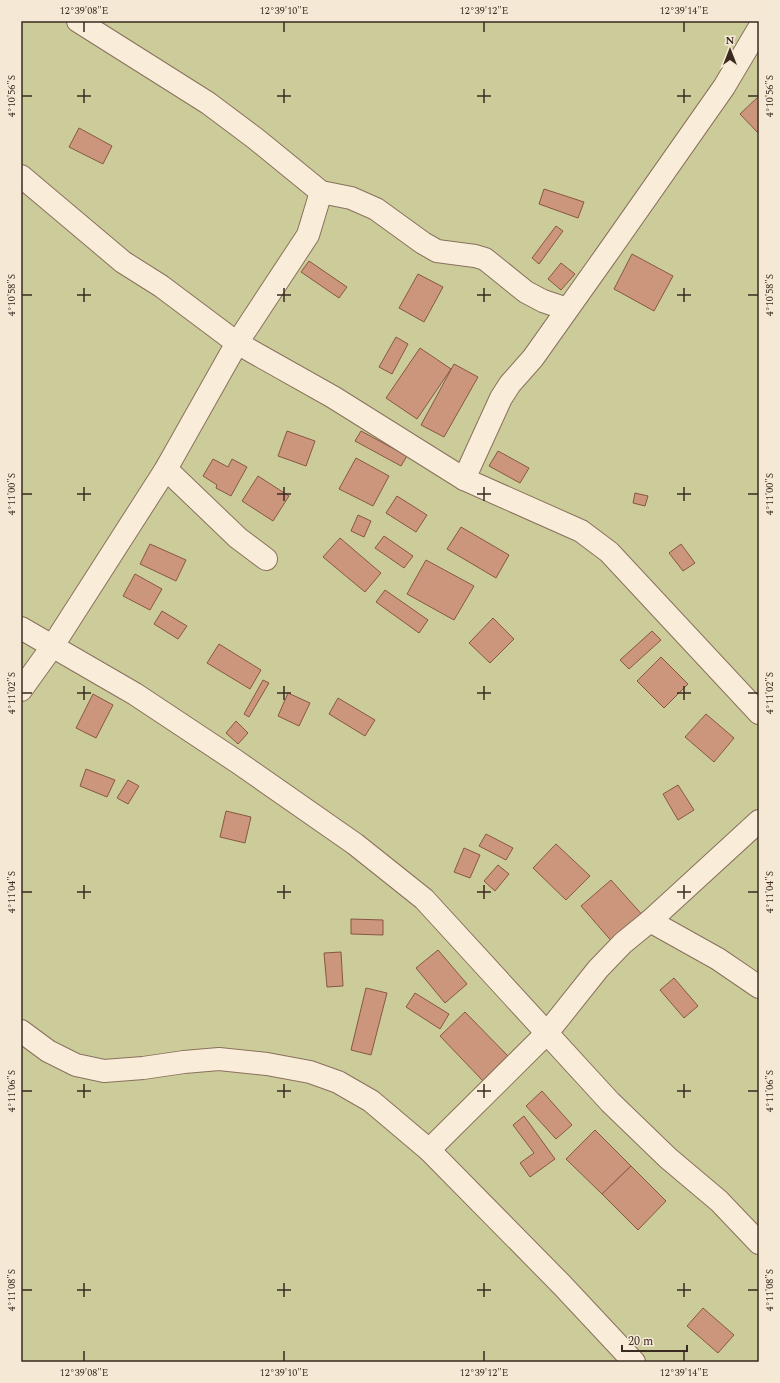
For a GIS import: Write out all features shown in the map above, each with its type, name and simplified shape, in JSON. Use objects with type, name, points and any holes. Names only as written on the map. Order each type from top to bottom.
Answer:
[{"type":"street","points":[[78,21],[208,103],[256,138],[321,192],[351,198],[376,209],[422,244],[437,251],[486,259],[526,292],[543,301],[568,309]]},
{"type":"street","points":[[464,478],[501,398],[510,384],[533,358],[715,99],[759,28]]},
{"type":"street","points":[[732,73],[759,55]]},
{"type":"street","points":[[21,176],[123,262],[161,286],[237,344],[333,397],[464,478],[581,531],[608,552],[759,713]]},
{"type":"street","points":[[21,690],[52,647],[166,468],[237,344],[308,234],[321,192]]},
{"type":"street","points":[[166,468],[238,538],[266,559]]},
{"type":"street","points":[[21,628],[135,694],[236,761],[355,844],[424,899],[610,1102],[668,1158],[719,1201],[759,1243]]},
{"type":"street","points":[[429,1150],[547,1033],[598,969],[622,943],[650,921],[759,821]]},
{"type":"street","points":[[650,921],[718,959],[759,987]]},
{"type":"street","points":[[21,1031],[48,1051],[76,1065],[104,1071],[219,1059],[267,1064],[310,1072],[338,1082],[371,1101],[429,1150],[562,1285],[634,1362]]},
{"type":"green space","points":[[21,21],[759,21],[759,1362],[21,1362]]},
{"type":"building","points":[[758,97],[759,98],[759,134],[740,114]]},
{"type":"building","points":[[79,128],[112,146],[103,164],[69,147]]},
{"type":"building","points":[[544,189],[584,202],[578,218],[539,204]]},
{"type":"building","points":[[556,226],[563,231],[539,264],[532,258]]},
{"type":"building","points":[[632,254],[673,276],[654,311],[614,289]]},
{"type":"building","points":[[309,261],[347,287],[339,298],[301,272]]},
{"type":"building","points":[[561,263],[575,274],[561,290],[548,279]]},
{"type":"building","points":[[418,274],[443,287],[424,322],[399,308]]},
{"type":"building","points":[[396,337],[408,344],[392,374],[379,367]]},
{"type":"building","points":[[420,348],[451,369],[417,419],[386,398]]},
{"type":"building","points":[[454,364],[478,377],[444,437],[421,425]]},
{"type":"building","points":[[287,431],[315,441],[306,466],[278,456]]},
{"type":"building","points":[[361,431],[407,456],[401,466],[355,441]]},
{"type":"building","points":[[498,451],[529,468],[520,483],[489,466]]},
{"type":"building","points":[[356,458],[389,476],[373,506],[339,489]]},
{"type":"building","points":[[213,459],[228,467],[232,459],[247,467],[231,496],[216,488],[217,485],[203,476]]},
{"type":"building","points":[[258,476],[289,496],[273,521],[242,501]]},
{"type":"building","points":[[635,493],[648,496],[645,506],[633,503]]},
{"type":"building","points":[[397,496],[427,515],[416,532],[386,513]]},
{"type":"building","points":[[358,515],[371,521],[364,537],[351,531]]},
{"type":"building","points":[[461,527],[509,555],[496,578],[447,549]]},
{"type":"building","points":[[384,536],[413,556],[404,568],[375,548]]},
{"type":"building","points":[[340,538],[381,573],[365,592],[323,557]]},
{"type":"building","points":[[150,544],[186,560],[176,581],[140,564]]},
{"type":"building","points":[[681,544],[695,563],[683,571],[669,553]]},
{"type":"building","points":[[426,560],[474,586],[454,620],[407,594]]},
{"type":"building","points":[[135,574],[162,589],[150,610],[123,596]]},
{"type":"building","points":[[385,590],[428,620],[419,633],[376,602]]},
{"type":"building","points":[[162,611],[187,626],[178,639],[154,624]]},
{"type":"building","points":[[493,618],[514,639],[490,663],[469,643]]},
{"type":"building","points":[[652,631],[661,640],[629,669],[620,660]]},
{"type":"building","points":[[219,644],[261,670],[250,689],[207,663]]},
{"type":"building","points":[[661,657],[688,684],[664,708],[637,681]]},
{"type":"building","points":[[263,680],[269,683],[249,717],[244,714]]},
{"type":"building","points":[[288,693],[310,703],[299,726],[278,716]]},
{"type":"building","points":[[93,694],[113,705],[96,738],[76,728]]},
{"type":"building","points":[[338,698],[375,720],[365,736],[329,714]]},
{"type":"building","points":[[706,714],[734,738],[714,762],[685,737]]},
{"type":"building","points":[[236,721],[248,733],[238,744],[226,733]]},
{"type":"building","points":[[86,769],[115,780],[107,797],[80,786]]},
{"type":"building","points":[[128,780],[139,786],[128,804],[117,798]]},
{"type":"building","points":[[678,785],[694,810],[678,820],[663,794]]},
{"type":"building","points":[[226,811],[251,817],[245,843],[220,837]]},
{"type":"building","points":[[486,834],[513,848],[506,860],[479,846]]},
{"type":"building","points":[[556,844],[590,876],[566,900],[533,868]]},
{"type":"building","points":[[464,848],[480,855],[470,878],[454,872]]},
{"type":"building","points":[[498,865],[509,874],[495,891],[484,881]]},
{"type":"building","points":[[611,880],[645,918],[614,944],[581,906]]},
{"type":"building","points":[[351,919],[383,920],[383,935],[351,934]]},
{"type":"building","points":[[438,950],[467,984],[445,1003],[416,968]]},
{"type":"building","points":[[341,952],[343,986],[327,987],[324,953]]},
{"type":"building","points":[[674,978],[698,1006],[684,1018],[660,990]]},
{"type":"building","points":[[366,988],[387,993],[371,1055],[351,1050]]},
{"type":"building","points":[[415,993],[449,1014],[440,1029],[406,1007]]},
{"type":"building","points":[[465,1012],[508,1056],[483,1081],[440,1036]]},
{"type":"building","points":[[542,1091],[572,1125],[556,1139],[526,1106]]},
{"type":"building","points":[[524,1116],[555,1159],[530,1177],[520,1163],[534,1153],[513,1125]]},
{"type":"building","points":[[595,1130],[631,1166],[602,1194],[566,1159]]},
{"type":"building","points":[[631,1166],[666,1201],[638,1230],[602,1194]]},
{"type":"building","points":[[703,1308],[734,1335],[718,1353],[687,1326]]}]
